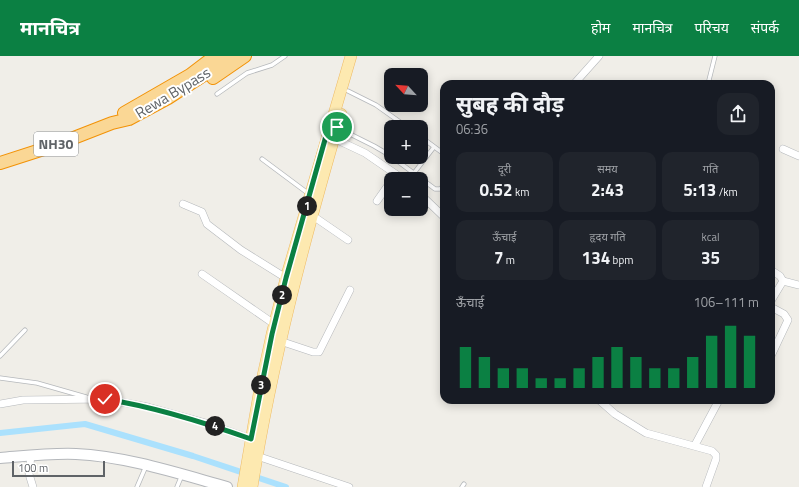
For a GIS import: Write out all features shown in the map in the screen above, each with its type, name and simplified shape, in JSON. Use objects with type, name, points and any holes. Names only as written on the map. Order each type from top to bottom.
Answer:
[{"type":"highway","points":[[135,107],[155,87],[201,56]]},
{"type":"highway","name":"Rewa Bypass","points":[[112,123],[135,107],[165,95],[215,56]]},
{"type":"highway","name":"Rewa Bypass","points":[[0,163],[53,146],[112,123],[128,119],[165,95],[216,67],[230,56]]},
{"type":"highway","points":[[128,119],[141,119],[166,108],[196,90],[245,56]]},
{"type":"main road","points":[[254,456],[251,439],[279,326],[313,216],[330,137],[351,56]]},
{"type":"main road","points":[[248,485],[280,341],[279,326],[286,278],[310,195],[330,137],[337,127],[358,56]]},
{"type":"street","points":[[578,80],[599,56]]},
{"type":"street","points":[[330,137],[365,153],[386,172]]},
{"type":"street","points":[[783,149],[799,156]]},
{"type":"street","points":[[377,201],[384,191]]},
{"type":"street","points":[[428,202],[440,213]]},
{"type":"street","points":[[183,204],[202,212],[207,224],[241,250],[286,278]]},
{"type":"street","points":[[313,216],[348,240]]},
{"type":"street","points":[[775,273],[780,276],[783,281],[799,285]]},
{"type":"street","points":[[202,274],[279,326]]},
{"type":"street","points":[[775,294],[783,281]]},
{"type":"street","points":[[280,341],[313,352],[319,352],[350,290]]},
{"type":"street","points":[[775,309],[784,314],[788,320],[775,348]]},
{"type":"street","points":[[0,404],[23,400],[89,398],[128,403],[206,423],[251,439]]},
{"type":"street","points":[[604,404],[615,414],[646,433],[709,449],[716,455],[706,487]]},
{"type":"street","points":[[695,445],[717,404]]},
{"type":"street","points":[[0,458],[31,455],[76,454],[98,456],[146,466],[227,487]]},
{"type":"street","points":[[31,455],[30,479],[33,487]]},
{"type":"street","points":[[254,456],[349,487]]},
{"type":"lane","points":[[217,94],[247,73],[272,65],[285,56]]},
{"type":"lane","points":[[709,80],[714,56]]},
{"type":"lane","points":[[348,91],[376,105],[397,120]]},
{"type":"lane","points":[[337,127],[384,152]]},
{"type":"lane","points":[[428,142],[440,151]]},
{"type":"lane","points":[[415,172],[434,147]]},
{"type":"lane","points":[[262,159],[310,195]]},
{"type":"lane","points":[[402,164],[413,172]]},
{"type":"lane","points":[[428,184],[435,189],[440,189]]},
{"type":"lane","points":[[0,356],[25,330]]},
{"type":"lane","points":[[0,378],[36,382],[89,398]]},
{"type":"lane","points":[[137,487],[146,466]]},
{"type":"lane","points":[[177,487],[182,475]]},
{"type":"waterway","points":[[0,433],[85,424],[193,456],[286,487]]},
{"type":"route","points":[[105,399],[148,407],[206,423],[251,439],[272,334],[286,278],[326,136],[334,139],[337,127]]}]
